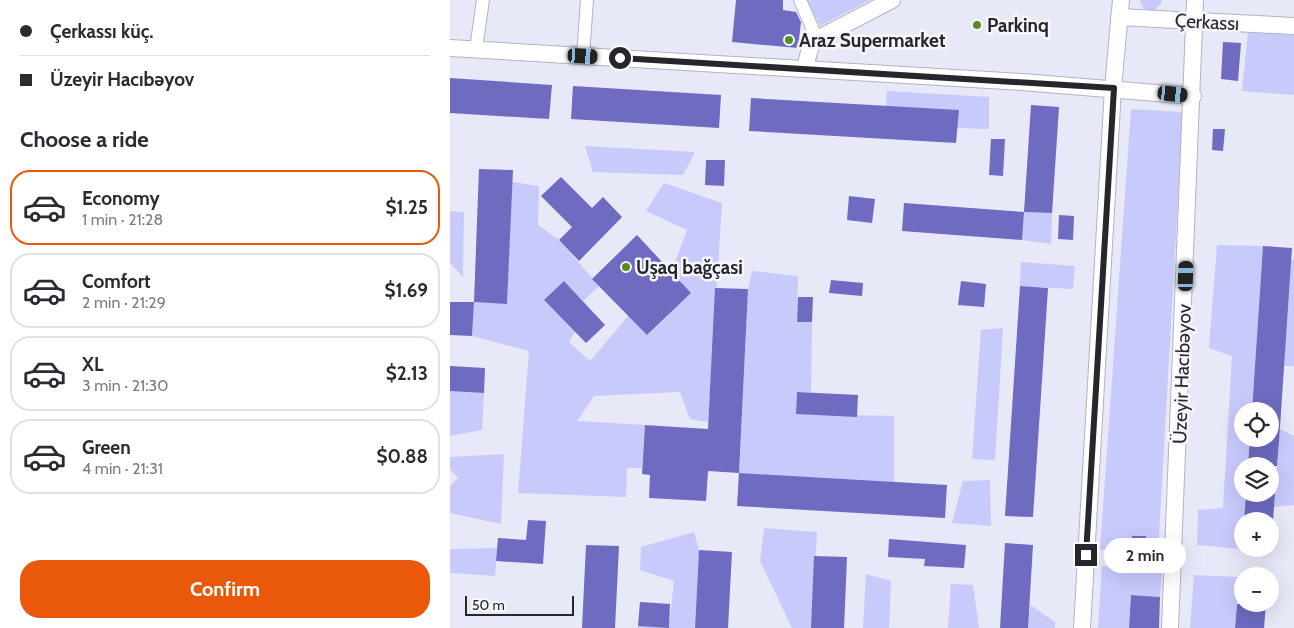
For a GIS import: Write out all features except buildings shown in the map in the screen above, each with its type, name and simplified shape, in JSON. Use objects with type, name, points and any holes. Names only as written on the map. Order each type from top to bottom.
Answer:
[{"type":"street","points":[[476,49],[483,0]]},
{"type":"street","points":[[583,56],[587,0]]},
{"type":"street","points":[[800,0],[817,39]]},
{"type":"street","points":[[805,68],[810,48],[817,39],[892,0]]},
{"type":"street","points":[[1082,628],[1114,88],[1121,0]]},
{"type":"street","name":"Üzeyir Hacıbəyov","points":[[1170,628],[1193,96],[1195,0]]},
{"type":"street","name":"Çerkassı","points":[[1120,17],[1294,26]]},
{"type":"street","points":[[450,48],[805,68],[1114,88],[1193,96]]},
{"type":"shaded area","points":[[807,0],[870,0],[820,26]]},
{"type":"shaded area","points":[[1140,0],[1161,0],[1162,2],[1154,11],[1151,11],[1143,7]]},
{"type":"shaded area","points":[[1248,32],[1294,35],[1294,95],[1242,91]]},
{"type":"shaded area","points":[[887,91],[989,97],[989,129],[957,128],[958,110],[886,106]]},
{"type":"shaded area","points":[[1131,109],[1183,112],[1158,553],[1145,552],[1146,536],[1132,536],[1131,551],[1100,550]]},
{"type":"shaded area","points":[[585,146],[695,152],[683,175],[593,172]]},
{"type":"shaded area","points":[[512,182],[539,186],[538,225],[559,240],[599,286],[583,301],[564,281],[544,300],[575,332],[569,342],[590,361],[629,315],[648,335],[691,293],[671,273],[687,230],[646,211],[664,183],[722,203],[708,422],[690,419],[680,392],[594,396],[577,421],[645,425],[642,468],[627,468],[626,497],[518,493],[529,351],[472,336],[474,302],[507,303]]},
{"type":"shaded area","points":[[450,211],[464,212],[463,277],[450,263]]},
{"type":"shaded area","points":[[1024,212],[1052,213],[1051,244],[1022,240]]},
{"type":"shaded area","points":[[1217,245],[1263,246],[1253,402],[1234,402],[1234,447],[1249,447],[1249,457],[1234,457],[1234,502],[1245,502],[1245,512],[1234,512],[1234,548],[1197,545],[1198,510],[1223,508],[1232,356],[1209,348]]},
{"type":"shaded area","points":[[1291,260],[1294,260],[1294,366],[1284,366]]},
{"type":"shaded area","points":[[1021,262],[1075,266],[1073,289],[1020,286]]},
{"type":"shaded area","points":[[752,271],[798,276],[797,322],[812,322],[811,392],[797,392],[796,414],[894,416],[894,482],[739,473],[748,289]]},
{"type":"shaded area","points":[[1003,328],[995,460],[972,459],[981,330]]},
{"type":"shaded area","points":[[450,391],[484,393],[482,430],[450,436]]},
{"type":"shaded area","points":[[1280,429],[1294,436],[1294,505],[1274,507],[1274,502],[1279,502]]},
{"type":"shaded area","points":[[504,454],[501,524],[450,513],[450,486],[458,478],[450,469],[450,457]]},
{"type":"shaded area","points":[[990,480],[991,526],[952,523],[963,481]]},
{"type":"shaded area","points":[[764,528],[817,532],[811,628],[792,628],[760,561]]},
{"type":"shaded area","points":[[694,532],[699,550],[695,628],[637,628],[638,626],[669,627],[674,581],[640,570],[641,547]]},
{"type":"shaded area","points":[[497,548],[495,576],[450,573],[450,549]]},
{"type":"shaded area","points":[[1102,566],[1162,570],[1160,597],[1131,595],[1129,628],[1098,628]]},
{"type":"shaded area","points":[[866,574],[891,581],[889,628],[863,628]]},
{"type":"shaded area","points":[[1194,575],[1234,577],[1235,628],[1190,628]]},
{"type":"shaded area","points":[[951,584],[973,585],[979,628],[948,628]]},
{"type":"shaded area","points":[[1030,605],[1055,622],[1055,628],[1028,628]]},
{"type":"place","name":"Parkinq","points":[[977,25]]},
{"type":"place","name":"Araz Supermarket","points":[[789,40]]},
{"type":"place","name":"Uşaq bağçasi","points":[[626,267]]},
{"type":"route","points":[[620,58],[1114,88],[1086,555]]}]
